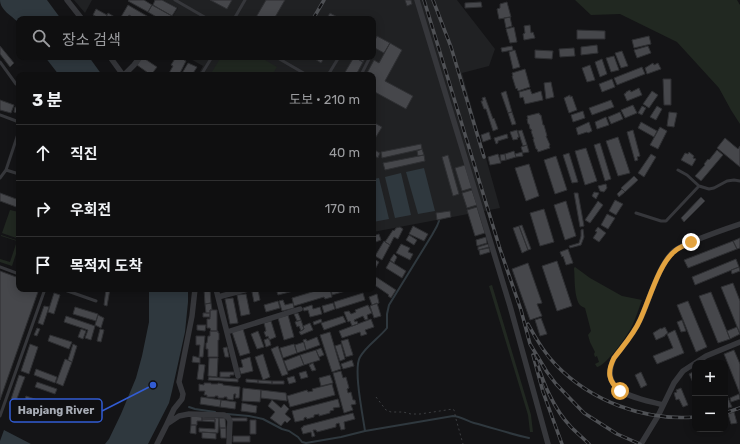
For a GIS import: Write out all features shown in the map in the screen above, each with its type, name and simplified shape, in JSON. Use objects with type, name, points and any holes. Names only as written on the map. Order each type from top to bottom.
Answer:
[{"type":"street","points":[[67,0],[80,16]]},
{"type":"street","points":[[417,0],[510,306],[548,444]]},
{"type":"street","points":[[112,60],[122,72]]},
{"type":"street","points":[[127,72],[138,60]]},
{"type":"street","points":[[663,405],[636,398],[620,391],[614,386],[610,374],[614,358],[637,326],[661,270],[674,251],[720,230],[740,224]]},
{"type":"street","points":[[156,444],[174,409],[182,399],[183,394],[179,382],[192,316],[195,292]]},
{"type":"street","points":[[217,292],[238,376]]},
{"type":"street","points":[[218,297],[237,292]]},
{"type":"street","points":[[227,332],[300,309]]},
{"type":"street","points":[[641,444],[658,416],[674,383],[683,371],[706,356],[740,342]]},
{"type":"street","points":[[167,424],[178,416],[188,414],[228,417],[230,421],[229,444]]},
{"type":"lane","points":[[175,0],[203,16]]},
{"type":"lane","points":[[236,16],[245,0]]},
{"type":"lane","points":[[203,72],[210,60]]},
{"type":"lane","points":[[281,60],[302,72]]},
{"type":"lane","points":[[330,72],[337,60]]},
{"type":"lane","points":[[362,72],[368,60]]},
{"type":"lane","points":[[0,62],[16,84]]},
{"type":"lane","points":[[0,116],[16,121]]},
{"type":"lane","points":[[0,178],[6,170],[16,140]]},
{"type":"lane","points":[[6,170],[16,173]]},
{"type":"lane","points":[[678,170],[687,175],[699,186],[710,189],[727,181],[740,181]]},
{"type":"lane","points":[[636,213],[661,221],[666,220],[699,186]]},
{"type":"lane","points":[[0,267],[16,273]]},
{"type":"lane","points":[[0,416],[44,292]]},
{"type":"lane","points":[[70,292],[96,301]]},
{"type":"path","points":[[376,397],[386,410],[391,412],[420,414],[452,408],[455,411],[455,417],[463,444]]},
{"type":"shaded area","points":[[0,0],[47,0],[59,16],[16,16],[16,20],[4,10]]},
{"type":"shaded area","points":[[74,0],[92,0],[85,13]]},
{"type":"shaded area","points":[[163,0],[457,0],[495,49],[489,66],[462,73],[500,208],[376,231],[376,72],[200,72],[203,66],[192,60],[376,60],[376,16],[173,16],[178,8]]},
{"type":"shaded area","points":[[575,0],[737,0],[740,5],[740,124],[719,88],[677,42],[620,14],[591,15]]},
{"type":"shaded area","points":[[47,60],[91,60],[100,72],[57,72]]},
{"type":"shaded area","points":[[219,60],[265,60],[277,67],[274,72],[212,72]]},
{"type":"shaded area","points":[[424,168],[435,211],[418,214],[406,172]]},
{"type":"shaded area","points":[[401,173],[411,215],[395,218],[385,177]]},
{"type":"shaded area","points":[[376,178],[379,178],[389,219],[376,221]]},
{"type":"shaded area","points":[[10,210],[16,211],[16,238],[2,233]]},
{"type":"shaded area","points":[[1,235],[16,241],[1,236]]},
{"type":"shaded area","points":[[16,244],[16,254],[12,266],[0,262],[0,259],[10,262]]},
{"type":"shaded area","points":[[575,267],[590,278],[622,296],[642,300],[627,335],[611,356],[597,367],[595,364],[599,362],[597,356],[595,357],[595,352],[588,335],[591,331],[585,308],[579,304],[577,298]]},
{"type":"shaded area","points":[[492,285],[531,415],[533,432],[530,432],[528,415],[489,286]]},
{"type":"shaded area","points":[[149,292],[188,292],[185,332],[169,403],[148,444],[105,444],[121,414],[136,378],[149,322]]},
{"type":"shaded area","points":[[4,430],[31,444],[0,444]]},
{"type":"building","points":[[144,0],[152,5],[148,12],[128,1]]},
{"type":"building","points":[[155,0],[162,0],[177,8],[172,16],[153,5]]},
{"type":"building","points":[[210,0],[232,0],[227,9]]},
{"type":"building","points":[[266,0],[285,0],[276,16],[257,16]]},
{"type":"building","points":[[405,0],[411,0],[412,4],[407,6]]},
{"type":"building","points":[[481,2],[482,7],[465,8],[465,3]]},
{"type":"building","points":[[507,2],[511,17],[499,19],[497,9],[500,8],[500,4]]},
{"type":"building","points":[[128,5],[147,16],[129,15],[122,16]]},
{"type":"building","points":[[152,5],[172,16],[155,16],[148,12]]},
{"type":"building","points":[[96,9],[107,15],[95,16],[93,15]]},
{"type":"building","points":[[330,13],[336,16],[328,16]]},
{"type":"building","points":[[510,17],[512,26],[506,28],[504,18]]},
{"type":"building","points":[[530,25],[531,33],[533,32],[535,38],[524,40],[524,26]]},
{"type":"building","points":[[514,27],[517,42],[510,43],[506,29]]},
{"type":"building","points":[[577,30],[605,31],[605,39],[577,39]]},
{"type":"building","points":[[377,36],[390,43],[384,53],[376,49]]},
{"type":"building","points":[[649,36],[651,44],[634,48],[632,40]]},
{"type":"building","points":[[390,43],[402,50],[385,81],[413,96],[406,109],[376,93],[376,72],[368,72],[374,60],[379,63]]},
{"type":"building","points":[[597,45],[598,53],[581,55],[581,47]]},
{"type":"building","points":[[0,46],[14,63],[10,67],[0,54]]},
{"type":"building","points":[[512,46],[513,50],[502,52],[501,48]]},
{"type":"building","points":[[648,46],[651,53],[637,58],[634,50]]},
{"type":"building","points":[[574,48],[575,56],[560,57],[559,49]]},
{"type":"building","points":[[515,50],[520,67],[513,69],[509,52]]},
{"type":"building","points":[[535,50],[553,51],[552,59],[535,58]]},
{"type":"building","points":[[622,51],[628,66],[621,68],[615,53]]},
{"type":"building","points":[[614,56],[619,70],[611,72],[606,58]]},
{"type":"building","points":[[602,59],[607,74],[600,77],[595,62]]},
{"type":"building","points":[[140,60],[146,60],[157,67],[153,72],[147,72],[137,65]]},
{"type":"building","points":[[174,60],[186,61],[180,72],[170,72],[173,66],[171,65]]},
{"type":"building","points":[[352,60],[359,60],[363,62],[358,72],[345,72]]},
{"type":"building","points":[[188,63],[197,67],[194,72],[183,72]]},
{"type":"building","points":[[653,63],[654,65],[658,63],[661,69],[647,74],[645,68]]},
{"type":"building","points":[[590,65],[595,80],[587,82],[582,68]]},
{"type":"building","points":[[642,67],[645,74],[617,85],[614,78]]},
{"type":"building","points":[[525,69],[530,87],[518,91],[517,88],[516,89],[512,73]]},
{"type":"building","points":[[612,79],[615,87],[602,92],[599,84]]},
{"type":"building","points":[[663,79],[671,79],[671,105],[664,105]]},
{"type":"building","points":[[551,82],[554,97],[546,99],[544,83]]},
{"type":"building","points":[[639,88],[642,95],[627,101],[624,94],[630,90],[631,92]]},
{"type":"building","points":[[530,89],[532,94],[541,91],[543,100],[525,104],[523,97],[520,98],[519,92]]},
{"type":"building","points":[[506,91],[512,112],[508,113],[501,93]]},
{"type":"building","points":[[652,91],[658,95],[649,108],[643,104]]},
{"type":"building","points":[[570,95],[570,97],[572,96],[577,110],[569,113],[564,98]]},
{"type":"building","points":[[485,97],[498,129],[493,131],[486,109],[484,109],[481,101],[483,101],[482,98]]},
{"type":"building","points":[[0,100],[14,105],[11,113],[0,110]]},
{"type":"building","points":[[611,100],[614,107],[592,115],[589,108]]},
{"type":"building","points":[[633,105],[637,113],[625,118],[621,110]]},
{"type":"building","points":[[642,106],[646,108],[642,115],[638,113]]},
{"type":"building","points":[[657,106],[662,109],[656,120],[650,117]]},
{"type":"building","points":[[583,111],[585,118],[573,122],[571,115]]},
{"type":"building","points":[[512,112],[516,124],[512,125],[508,113]]},
{"type":"building","points":[[620,112],[623,119],[611,124],[608,117]]},
{"type":"building","points":[[669,112],[677,113],[674,127],[667,126]]},
{"type":"building","points":[[539,113],[541,115],[550,148],[538,152],[533,139],[532,131],[528,124],[527,116]]},
{"type":"building","points":[[606,117],[609,125],[597,129],[595,122]]},
{"type":"building","points":[[589,122],[592,131],[578,135],[576,128]]},
{"type":"building","points":[[641,122],[657,131],[654,137],[638,128]]},
{"type":"building","points":[[376,124],[382,127],[376,137]]},
{"type":"building","points":[[660,127],[667,131],[658,149],[650,145]]},
{"type":"building","points":[[517,130],[519,137],[517,138],[518,139],[513,140],[510,132]]},
{"type":"building","points":[[522,130],[527,145],[523,146],[518,131]]},
{"type":"building","points":[[633,130],[640,156],[637,157],[638,160],[635,161],[627,132]]},
{"type":"building","points":[[489,132],[491,139],[483,142],[481,135]]},
{"type":"building","points":[[507,134],[508,138],[498,141],[496,144],[494,138]]},
{"type":"building","points":[[618,137],[630,173],[618,176],[606,141]]},
{"type":"building","points":[[725,138],[738,149],[740,146],[740,167],[717,148]]},
{"type":"building","points":[[600,143],[611,179],[605,181],[594,145]]},
{"type":"building","points":[[421,144],[422,149],[382,158],[381,152]]},
{"type":"building","points":[[527,145],[529,152],[523,153],[521,147]]},
{"type":"building","points":[[586,148],[597,181],[585,185],[575,151]]},
{"type":"building","points":[[422,149],[424,155],[418,156],[417,151]]},
{"type":"building","points":[[717,150],[723,155],[701,181],[695,176]]},
{"type":"building","points":[[376,151],[380,153],[378,158],[376,157]]},
{"type":"building","points":[[514,151],[516,157],[506,160],[505,154]]},
{"type":"building","points":[[522,152],[523,156],[516,157],[515,154]]},
{"type":"building","points":[[689,152],[694,156],[693,158],[696,159],[692,166],[681,160],[685,153],[688,154]]},
{"type":"building","points":[[569,153],[578,182],[572,183],[563,155]]},
{"type":"building","points":[[498,154],[501,163],[490,165],[488,157]]},
{"type":"building","points":[[505,154],[506,160],[501,161],[500,155]]},
{"type":"building","points":[[651,154],[656,157],[644,177],[638,173]]},
{"type":"building","points":[[424,155],[425,161],[385,170],[383,163]]},
{"type":"building","points":[[448,155],[459,194],[453,196],[442,157]]},
{"type":"building","points":[[556,156],[567,190],[555,194],[544,160]]},
{"type":"building","points":[[529,164],[539,196],[526,201],[515,168]]},
{"type":"building","points":[[465,165],[472,188],[462,191],[455,168]]},
{"type":"building","points":[[634,176],[638,180],[625,192],[621,188]]},
{"type":"building","points":[[606,184],[607,188],[604,192],[600,191],[598,186]]},
{"type":"building","points":[[622,189],[625,192],[619,197],[617,194]]},
{"type":"building","points":[[472,190],[477,205],[467,208],[462,193]]},
{"type":"building","points":[[594,192],[599,193],[596,199],[592,196]]},
{"type":"building","points":[[0,193],[16,199],[16,207],[0,201]]},
{"type":"building","points":[[574,193],[578,193],[584,226],[580,227]]},
{"type":"building","points":[[701,197],[705,201],[684,222],[681,218]]},
{"type":"building","points":[[615,200],[623,204],[616,215],[609,211]]},
{"type":"building","points":[[566,201],[576,236],[565,240],[554,205]]},
{"type":"building","points":[[598,201],[603,205],[590,223],[585,220]]},
{"type":"building","points":[[477,207],[485,233],[475,236],[467,210]]},
{"type":"building","points":[[544,209],[554,242],[540,246],[530,213]]},
{"type":"building","points":[[450,211],[451,217],[437,220],[436,213]]},
{"type":"building","points":[[607,214],[615,218],[608,229],[601,225]]},
{"type":"building","points":[[522,225],[531,249],[528,250],[519,226]]},
{"type":"building","points":[[413,226],[428,234],[424,241],[409,234]]},
{"type":"building","points":[[519,226],[528,250],[522,253],[513,228]]},
{"type":"building","points":[[400,227],[403,229],[398,239],[394,237],[390,245],[385,242],[393,230],[394,231],[396,228]]},
{"type":"building","points":[[598,227],[606,233],[599,242],[593,238]]},
{"type":"building","points":[[583,229],[584,237],[581,245],[570,248],[569,246],[579,243],[581,230]]},
{"type":"building","points":[[379,234],[381,240],[376,242],[376,235]]},
{"type":"building","points":[[409,235],[417,240],[414,245],[406,240]]},
{"type":"building","points":[[486,237],[487,243],[477,246],[476,240]]},
{"type":"building","points":[[740,238],[740,248],[737,249],[733,241]]},
{"type":"building","points":[[384,241],[390,245],[382,260],[376,257]]},
{"type":"building","points":[[733,241],[737,249],[688,268],[684,260]]},
{"type":"building","points":[[401,244],[410,248],[408,252],[413,254],[410,260],[396,253]]},
{"type":"building","points":[[488,244],[489,247],[478,250],[478,247]]},
{"type":"building","points":[[489,248],[490,252],[480,255],[479,250]]},
{"type":"building","points":[[568,249],[573,263],[566,265],[560,252]]},
{"type":"building","points":[[394,254],[397,257],[394,263],[390,260]]},
{"type":"building","points":[[736,259],[739,267],[695,285],[692,277]]},
{"type":"building","points":[[376,260],[379,262],[376,268]]},
{"type":"building","points":[[390,261],[406,271],[402,278],[386,268]]},
{"type":"building","points":[[557,261],[572,306],[557,311],[542,266]]},
{"type":"building","points":[[528,263],[542,303],[537,304],[542,316],[530,320],[512,269]]},
{"type":"building","points":[[739,267],[740,271],[732,274],[731,270]]},
{"type":"building","points":[[0,271],[16,277],[16,292],[38,292],[0,400]]},
{"type":"building","points":[[376,277],[396,290],[391,298],[388,296],[389,295],[376,286]]},
{"type":"building","points":[[733,283],[740,301],[740,334],[721,287]]},
{"type":"building","points":[[106,292],[109,292],[107,306],[104,305]]},
{"type":"building","points":[[204,292],[210,292],[211,303],[205,304]]},
{"type":"building","points":[[252,292],[258,292],[260,300],[254,302]]},
{"type":"building","points":[[277,292],[290,292],[278,295]]},
{"type":"building","points":[[312,292],[331,292],[332,297],[325,299],[324,297],[294,306],[292,298]]},
{"type":"building","points":[[332,292],[342,292],[332,295]]},
{"type":"building","points":[[711,292],[730,339],[718,343],[699,296]]},
{"type":"building","points":[[54,293],[60,295],[54,314],[48,312]]},
{"type":"building","points":[[363,293],[365,300],[336,309],[334,302]]},
{"type":"building","points":[[246,294],[250,314],[241,316],[237,295]]},
{"type":"building","points":[[377,294],[379,303],[372,305],[369,297]]},
{"type":"building","points":[[233,298],[238,323],[230,324],[225,299]]},
{"type":"building","points":[[283,300],[285,305],[293,303],[294,308],[282,311],[279,301]]},
{"type":"building","points":[[278,301],[280,308],[266,312],[264,305]]},
{"type":"building","points":[[688,301],[707,347],[696,352],[677,305]]},
{"type":"building","points":[[211,303],[212,310],[210,310],[210,313],[206,313],[205,304]]},
{"type":"building","points":[[333,303],[335,309],[324,313],[322,306]]},
{"type":"building","points":[[377,303],[381,316],[374,318],[370,306]]},
{"type":"building","points":[[312,305],[313,309],[320,307],[322,314],[310,317],[308,310],[304,311],[303,308]]},
{"type":"building","points":[[368,305],[372,313],[367,315],[368,319],[365,320],[363,316],[354,320],[355,322],[357,321],[358,324],[352,326],[350,321],[348,322],[344,312],[349,311],[351,314],[356,312],[355,310]]},
{"type":"building","points":[[44,306],[49,307],[43,325],[38,323]]},
{"type":"building","points":[[75,307],[98,314],[96,321],[73,314]]},
{"type":"building","points":[[210,310],[217,310],[217,331],[211,331],[210,328],[207,328],[207,319],[210,319]]},
{"type":"building","points":[[203,313],[210,313],[210,317],[203,317]]},
{"type":"building","points":[[298,313],[301,320],[297,321],[294,314]]},
{"type":"building","points":[[98,315],[104,318],[101,328],[95,325]]},
{"type":"building","points":[[288,315],[294,337],[284,340],[278,318]]},
{"type":"building","points":[[66,316],[95,326],[91,340],[85,338],[88,330],[64,322]]},
{"type":"building","points":[[343,316],[346,322],[324,330],[321,323]]},
{"type":"building","points":[[541,318],[547,334],[540,336],[535,320]]},
{"type":"building","points":[[321,319],[322,322],[314,325],[313,322]]},
{"type":"building","points":[[371,319],[374,327],[365,330],[367,334],[361,336],[360,332],[342,338],[339,331]]},
{"type":"building","points":[[301,320],[304,329],[301,331],[295,322]]},
{"type":"building","points":[[682,320],[686,331],[681,332],[677,322]]},
{"type":"building","points":[[271,321],[276,337],[269,340],[268,336],[266,337],[264,332],[266,331],[264,323]]},
{"type":"building","points":[[310,323],[313,330],[301,335],[299,332],[304,329],[303,326]]},
{"type":"building","points":[[197,325],[206,325],[205,331],[197,330]]},
{"type":"building","points":[[665,327],[668,333],[656,340],[653,333]]},
{"type":"building","points":[[737,327],[740,334],[730,339],[727,331]]},
{"type":"building","points":[[37,328],[40,329],[37,336],[34,335]]},
{"type":"building","points":[[81,329],[86,331],[83,339],[78,337]]},
{"type":"building","points":[[100,329],[104,330],[101,342],[97,341]]},
{"type":"building","points":[[243,329],[250,353],[240,356],[232,332]]},
{"type":"building","points":[[675,330],[684,353],[657,364],[653,356],[673,348],[667,334]]},
{"type":"building","points":[[210,331],[218,331],[219,333],[218,357],[208,357],[206,343],[208,336],[210,336]]},
{"type":"building","points":[[258,331],[264,347],[257,349],[251,334]]},
{"type":"building","points":[[330,332],[341,369],[332,372],[320,335]]},
{"type":"building","points":[[50,335],[72,342],[69,349],[48,341]]},
{"type":"building","points":[[196,336],[205,336],[203,357],[199,357],[200,345],[196,345]]},
{"type":"building","points":[[317,337],[320,345],[306,350],[303,340],[306,339],[307,341]]},
{"type":"building","points":[[269,338],[271,345],[266,347],[264,340]]},
{"type":"building","points":[[348,339],[353,355],[346,357],[341,341]]},
{"type":"building","points":[[304,342],[306,350],[297,353],[295,345]]},
{"type":"building","points":[[30,344],[38,347],[29,374],[21,371]]},
{"type":"building","points":[[73,344],[77,346],[72,362],[68,360]]},
{"type":"building","points":[[294,344],[297,353],[283,358],[280,348]]},
{"type":"building","points":[[341,344],[345,359],[340,361],[335,346]]},
{"type":"building","points":[[278,346],[288,374],[282,376],[271,349]]},
{"type":"building","points":[[227,347],[229,357],[225,357],[223,348]]},
{"type":"building","points":[[321,348],[324,355],[319,357],[316,350]]},
{"type":"building","points":[[316,350],[320,360],[304,365],[300,355]]},
{"type":"building","points":[[734,350],[740,364],[740,394],[728,364],[728,360],[726,360],[724,354]]},
{"type":"building","points":[[263,354],[270,377],[263,380],[255,357]]},
{"type":"building","points":[[300,355],[304,365],[288,371],[284,361]]},
{"type":"building","points":[[193,356],[200,358],[200,363],[192,362]]},
{"type":"building","points":[[250,357],[253,371],[241,374],[239,368],[243,367],[241,360]]},
{"type":"building","points":[[209,358],[218,358],[217,377],[208,376]]},
{"type":"building","points":[[65,359],[72,362],[63,386],[56,383]]},
{"type":"building","points":[[352,360],[354,366],[343,369],[341,364]]},
{"type":"building","points":[[313,363],[316,370],[312,371],[309,365]]},
{"type":"building","points":[[199,364],[205,365],[203,380],[197,379]]},
{"type":"building","points":[[36,369],[57,377],[55,383],[34,375]]},
{"type":"building","points":[[306,371],[308,377],[301,379],[299,373]]},
{"type":"building","points":[[341,371],[343,378],[346,377],[349,388],[347,389],[348,393],[351,392],[353,400],[355,400],[356,404],[351,405],[353,410],[344,413],[333,373]]},
{"type":"building","points":[[220,372],[234,372],[234,375],[230,375],[230,377],[220,377]]},
{"type":"building","points":[[641,372],[647,385],[641,388],[635,375]]},
{"type":"building","points":[[692,372],[692,380],[689,374]]},
{"type":"building","points":[[19,375],[25,377],[16,401],[11,399]]},
{"type":"building","points":[[330,375],[333,383],[321,386],[319,378]]},
{"type":"building","points":[[294,376],[296,382],[289,384],[287,378]]},
{"type":"building","points":[[209,377],[238,379],[238,382],[208,380]]},
{"type":"building","points":[[246,379],[258,380],[258,383],[246,382]]},
{"type":"building","points":[[258,380],[272,381],[272,384],[258,383]]},
{"type":"building","points":[[272,381],[284,381],[284,384],[272,384]]},
{"type":"building","points":[[37,382],[57,389],[55,394],[35,387]]},
{"type":"building","points":[[204,383],[218,383],[240,387],[239,398],[235,398],[236,394],[234,394],[233,400],[227,399],[227,397],[207,397],[207,395],[204,395],[205,391],[199,391],[199,384],[204,385]]},
{"type":"building","points":[[332,384],[335,395],[290,407],[287,396],[307,390],[308,392],[313,391],[312,389]]},
{"type":"building","points":[[243,388],[261,390],[260,402],[242,401]]},
{"type":"building","points":[[681,388],[688,405],[683,407],[679,399],[676,400],[674,393],[677,392],[676,390]]},
{"type":"building","points":[[261,390],[286,393],[287,401],[261,398]]},
{"type":"building","points":[[739,394],[740,399],[731,402],[730,398]]},
{"type":"building","points":[[26,396],[61,408],[59,414],[24,402]]},
{"type":"building","points":[[201,397],[221,400],[220,407],[200,404]]},
{"type":"building","points":[[728,398],[732,407],[728,408]]},
{"type":"building","points":[[338,399],[340,407],[333,408],[334,410],[330,411],[330,413],[319,416],[319,414],[314,415],[314,417],[307,419],[306,417],[304,420],[295,422],[292,411]]},
{"type":"building","points":[[221,400],[236,402],[235,409],[220,407]]},
{"type":"building","points":[[272,400],[281,408],[284,404],[289,409],[285,414],[291,419],[287,423],[285,421],[281,426],[270,418],[275,412],[268,406]]},
{"type":"building","points":[[242,403],[257,406],[256,413],[241,411]]},
{"type":"building","points":[[734,412],[737,423],[731,424],[728,414]]},
{"type":"building","points":[[353,413],[355,419],[344,422],[345,429],[341,430],[339,423],[336,424],[336,427],[317,432],[316,430],[313,430],[315,436],[312,437],[311,432],[303,434],[301,428],[303,426]]},
{"type":"building","points":[[191,416],[202,417],[202,421],[197,421],[197,425],[191,425]]},
{"type":"building","points":[[202,417],[219,418],[218,433],[199,432],[199,428],[215,429],[215,419],[202,419]]},
{"type":"building","points":[[219,418],[225,418],[226,428],[220,428]]},
{"type":"building","points":[[231,418],[247,418],[247,421],[232,421]]},
{"type":"building","points":[[202,419],[215,419],[215,422],[202,421]]},
{"type":"building","points":[[250,420],[256,420],[256,434],[250,434]]},
{"type":"building","points":[[191,425],[196,425],[196,434],[190,433]]},
{"type":"building","points":[[220,428],[226,428],[226,438],[221,438]]},
{"type":"building","points":[[202,432],[216,433],[216,439],[202,438]]},
{"type":"building","points":[[233,436],[250,436],[250,442],[233,442]]},
{"type":"waterway","points":[[365,431],[358,382],[358,363],[360,357],[387,328],[387,314],[389,305],[439,221]]},
{"type":"waterway","points":[[189,407],[215,412]]},
{"type":"waterway","points":[[227,414],[263,419],[289,431],[298,437],[302,442],[306,443],[453,416],[529,438]]},
{"type":"railway","points":[[315,16],[324,0]]},
{"type":"railway","points":[[424,0],[500,249],[521,310],[530,344],[556,384],[584,413],[617,434],[640,444]]},
{"type":"railway","points":[[433,0],[451,47],[484,157]]},
{"type":"railway","points":[[528,324],[540,346],[548,356],[570,378],[585,389],[620,406],[638,412],[657,416],[692,417]]},
{"type":"railway","points":[[533,355],[543,392],[562,444]]},
{"type":"railway","points":[[536,360],[546,387],[559,412],[571,427],[589,444]]},
{"type":"railway","points":[[728,412],[740,408]]},
{"type":"place","name":"Hapjang River","points":[[153,385]]},
{"type":"route","points":[[620,391],[614,386],[611,380],[610,368],[614,358],[637,326],[653,287],[668,258],[674,251],[691,242]]}]
